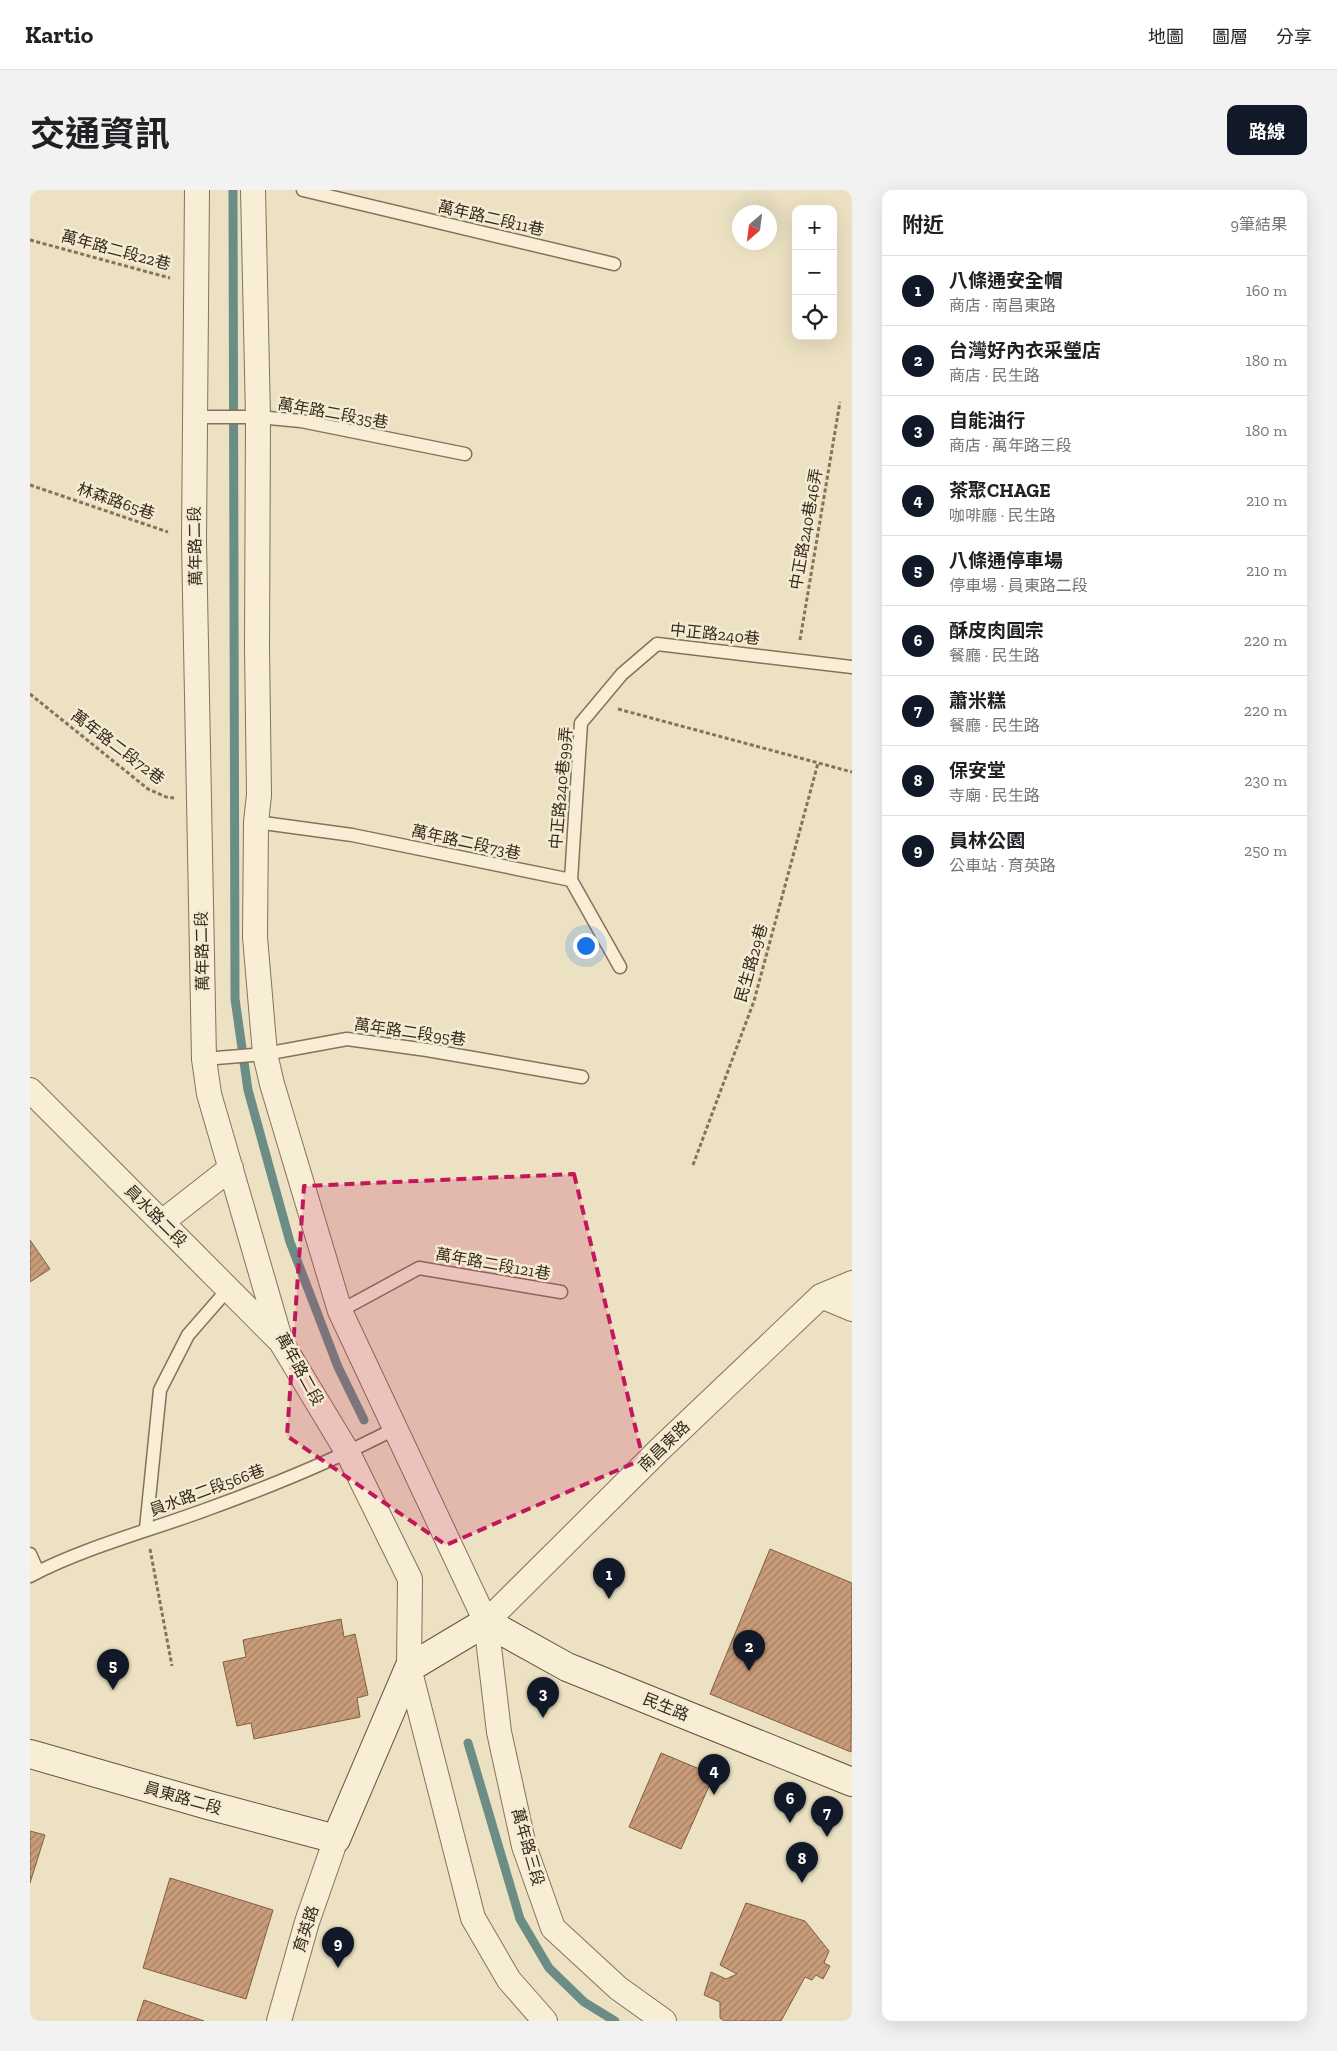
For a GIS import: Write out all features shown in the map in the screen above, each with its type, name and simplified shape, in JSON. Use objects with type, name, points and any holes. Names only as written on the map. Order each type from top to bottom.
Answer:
[{"type":"street","name":"萬年路二段","points":[[197,190],[194,541],[204,1059],[210,1094],[281,1342],[348,1453],[410,1579],[409,1668]]},
{"type":"street","points":[[253,190],[258,417],[257,648],[259,795],[256,822],[255,937],[265,1054],[272,1084],[340,1311],[394,1430],[486,1622],[409,1668],[336,1839]]},
{"type":"street","name":"員水路二段","points":[[30,1090],[281,1342]]},
{"type":"street","points":[[162,1222],[231,1168]]},
{"type":"street","name":"南昌東路","points":[[486,1622],[659,1450],[821,1296],[852,1283]]},
{"type":"street","points":[[821,1296],[852,1309]]},
{"type":"street","name":"民生路","points":[[486,1622],[567,1667],[852,1782]]},
{"type":"street","name":"萬年路三段","points":[[486,1622],[499,1732],[522,1836],[553,1928],[618,1988],[664,2021]]},
{"type":"street","points":[[409,1668],[473,1918],[509,1980],[545,2021]]},
{"type":"street","name":"員東路二段","points":[[30,1754],[225,1810],[336,1839]]},
{"type":"street","name":"育英路","points":[[278,2021],[307,1922],[336,1839]]},
{"type":"lane","name":"萬年路二段11巷","points":[[303,190],[614,264]]},
{"type":"lane","name":"萬年路二段35巷","points":[[195,417],[258,417],[302,421],[465,454]]},
{"type":"lane","name":"中正路240巷","points":[[598,704],[622,674],[658,644],[852,667]]},
{"type":"lane","name":"中正路240巷99弄","points":[[571,880],[581,723],[598,704]]},
{"type":"lane","name":"萬年路二段73巷","points":[[256,822],[352,835],[571,880]]},
{"type":"lane","points":[[571,880],[620,967]]},
{"type":"lane","name":"萬年路二段95巷","points":[[204,1059],[265,1054],[347,1039],[427,1050],[582,1076]]},
{"type":"lane","name":"萬年路二段121巷","points":[[340,1311],[419,1268],[561,1292]]},
{"type":"lane","points":[[146,1529],[160,1390],[188,1335],[229,1288]]},
{"type":"lane","name":"員水路二段566巷","points":[[34,1574],[146,1529],[204,1510],[348,1453],[394,1430]]},
{"type":"lane","points":[[30,1554],[34,1574]]},
{"type":"path","name":"萬年路二段22巷","points":[[30,240],[195,285]]},
{"type":"path","name":"中正路240巷46弄","points":[[797,660],[840,402]]},
{"type":"path","name":"林森路65巷","points":[[30,486],[194,541]]},
{"type":"path","name":"萬年路二段72巷","points":[[30,694],[148,789],[166,797],[200,801]]},
{"type":"path","points":[[598,704],[852,772]]},
{"type":"path","name":"民生路29巷","points":[[693,1165],[754,1001],[818,763]]},
{"type":"path","points":[[146,1529],[172,1666]]},
{"type":"highlighted area","points":[[574,1174],[643,1459],[446,1545],[287,1436],[304,1186]]},
{"type":"building","points":[[30,1240],[50,1269],[30,1282]]},
{"type":"building","points":[[770,1549],[852,1583],[851,1752],[710,1694]]},
{"type":"building","points":[[341,1619],[344,1637],[355,1634],[368,1695],[357,1698],[360,1717],[254,1739],[251,1723],[237,1726],[223,1662],[246,1657],[243,1640]]},
{"type":"building","points":[[661,1753],[714,1775],[681,1849],[629,1827]]},
{"type":"building","points":[[30,1831],[45,1835],[30,1883]]},
{"type":"building","points":[[170,1878],[273,1910],[246,1999],[143,1968]]},
{"type":"building","points":[[746,1903],[805,1921],[829,1951],[824,1963],[830,1966],[823,1979],[816,1975],[812,1980],[805,1977],[781,2021],[724,2021],[720,2018],[720,2002],[704,1995],[711,1972],[726,1979],[737,1974],[720,1965]]},
{"type":"building","points":[[144,2000],[204,2021],[137,2021]]},
{"type":"waterway","points":[[233,190],[235,999],[248,1090],[290,1242],[338,1367],[364,1420]]},
{"type":"waterway","points":[[468,1743],[520,1919],[549,1968],[584,2002],[615,2021]]},
{"type":"place","name":"八條通安全帽","points":[[609,1599]]},
{"type":"place","name":"台灣好內衣采瑩店","points":[[749,1671]]},
{"type":"place","name":"八條通停車場","points":[[113,1690]]},
{"type":"place","name":"自能油行","points":[[543,1718]]},
{"type":"place","name":"茶聚CHAGE","points":[[714,1795]]},
{"type":"place","name":"酥皮肉圓宗","points":[[790,1823]]},
{"type":"place","name":"蕭米糕","points":[[827,1837]]},
{"type":"place","name":"保安堂","points":[[802,1883]]},
{"type":"place","name":"員林公園","points":[[338,1968]]}]
